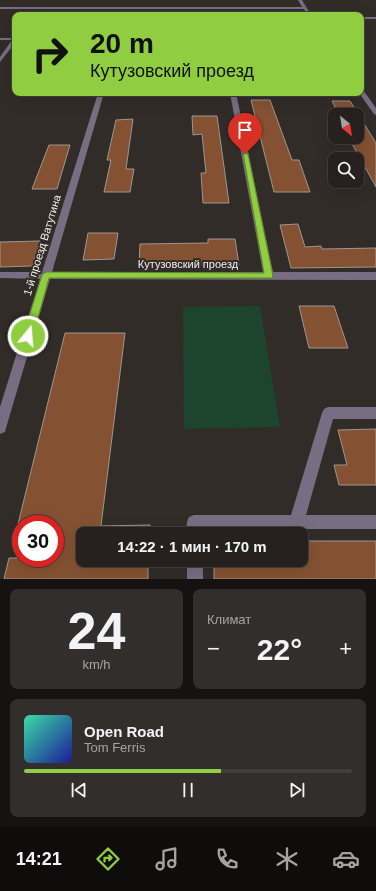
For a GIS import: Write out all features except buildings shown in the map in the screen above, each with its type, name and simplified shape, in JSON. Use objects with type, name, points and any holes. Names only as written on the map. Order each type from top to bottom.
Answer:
[{"type":"street","points":[[300,0],[307,12]]},
{"type":"street","points":[[304,8],[304,3],[310,0]]},
{"type":"street","points":[[0,8],[40,6],[304,8]]},
{"type":"street","points":[[36,12],[40,6]]},
{"type":"street","points":[[364,18],[376,18]]},
{"type":"street","points":[[0,39],[12,40]]},
{"type":"street","points":[[0,60],[12,44]]},
{"type":"street","points":[[364,95],[376,113]]},
{"type":"street","name":"1-й проезд Ватутина","points":[[0,428],[100,96]]},
{"type":"street","points":[[234,96],[269,276]]},
{"type":"street","name":"Кутузовский проезд","points":[[0,275],[376,276]]},
{"type":"street","points":[[296,522],[328,413],[376,413]]},
{"type":"street","points":[[194,527],[194,522],[376,522]]},
{"type":"street","points":[[195,567],[195,579]]},
{"type":"green space","points":[[260,306],[280,427],[184,429],[183,307]]},
{"type":"route","points":[[28,336],[46,275],[269,276],[245,154]]}]
